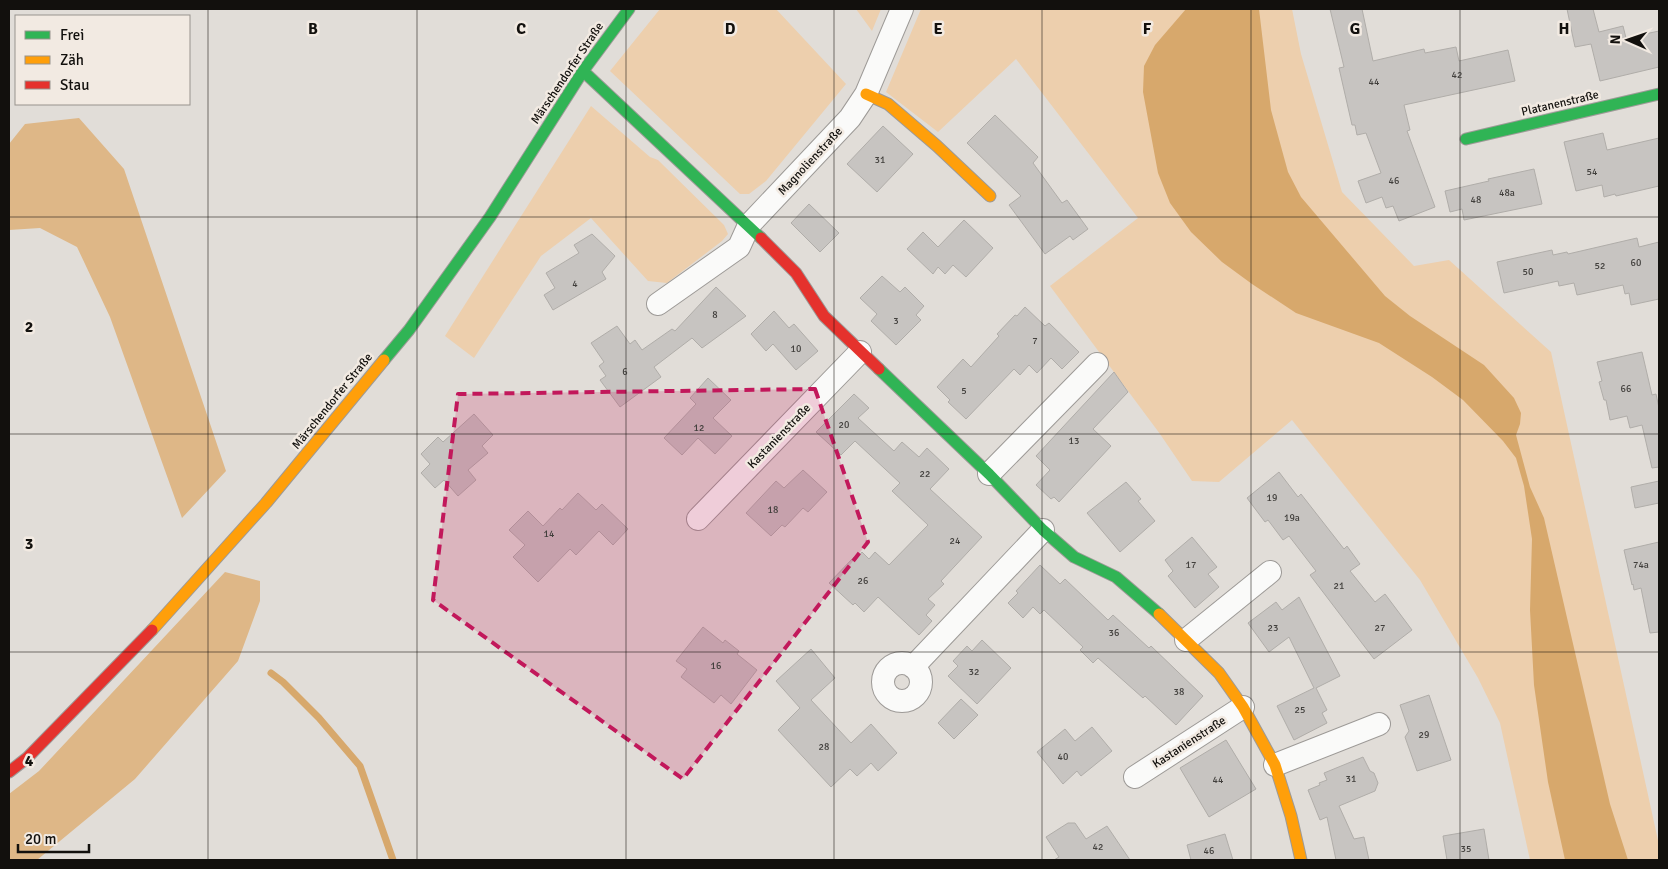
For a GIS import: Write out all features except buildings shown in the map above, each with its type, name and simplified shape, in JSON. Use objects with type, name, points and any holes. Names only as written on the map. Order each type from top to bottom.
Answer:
[{"type":"street","name":"Märschendorfer Straße","points":[[9,772],[28,758],[146,637],[266,503],[403,337],[490,217],[583,71],[629,9]]},
{"type":"street","name":"Magnolienstraße","points":[[749,226],[850,118],[866,94],[902,9]]},
{"type":"street","points":[[583,71],[796,272],[824,316],[989,474],[1043,530],[1074,557],[1116,577],[1151,606],[1219,673],[1243,707],[1275,765],[1291,816],[1301,860]]},
{"type":"street","points":[[866,94],[888,104],[937,146],[990,196]]},
{"type":"street","name":"Platanenstraße","points":[[1466,138],[1659,94]]},
{"type":"street","points":[[658,304],[739,247],[749,226]]},
{"type":"street","name":"Kastanienstraße","points":[[698,519],[860,352]]},
{"type":"street","points":[[989,474],[1097,364]]},
{"type":"street","points":[[914,667],[1043,530]]},
{"type":"street","points":[[1186,640],[1270,572]]},
{"type":"street","name":"Kastanienstraße","points":[[1134,777],[1243,707]]},
{"type":"street","points":[[1275,765],[1379,724]]},
{"type":"highlighted area","points":[[815,389],[868,542],[683,779],[433,600],[458,394]]},
{"type":"shaded area","points":[[660,9],[776,9],[846,84],[766,181],[749,194],[740,194],[610,71]]},
{"type":"shaded area","points":[[856,9],[881,9],[872,31]]},
{"type":"shaded area","points":[[921,9],[1292,9],[1301,54],[1342,192],[1414,266],[1449,260],[1551,352],[1659,845],[1659,860],[1530,860],[1500,723],[1478,678],[1420,580],[1292,420],[1219,482],[1192,481],[1160,434],[1050,286],[1138,218],[1016,59],[938,132],[886,92]]},
{"type":"shaded area","points":[[1186,9],[1259,9],[1271,110],[1288,172],[1301,197],[1385,296],[1410,316],[1484,365],[1514,398],[1521,413],[1516,435],[1530,487],[1544,518],[1610,804],[1628,860],[1565,860],[1548,782],[1534,685],[1530,610],[1532,539],[1524,486],[1516,458],[1503,441],[1463,400],[1432,377],[1379,343],[1296,313],[1222,262],[1191,232],[1170,203],[1158,173],[1143,92],[1144,66],[1155,45]]},
{"type":"shaded area","points":[[591,106],[650,157],[658,160],[724,225],[728,234],[722,241],[667,283],[648,281],[591,218],[541,256],[474,358],[445,336]]},
{"type":"shaded area","points":[[79,118],[124,169],[226,471],[182,518],[110,317],[77,247],[40,228],[9,230],[9,144],[25,124]]},
{"type":"shaded area","points":[[225,572],[260,581],[260,601],[238,661],[135,779],[37,860],[9,860],[9,794],[39,771]]},
{"type":"waterway","points":[[271,673],[283,682],[319,718],[360,766],[393,860]]},
{"type":"traffic: fast","points":[[384,360],[409,330],[490,217],[583,71],[629,9]]},
{"type":"traffic: fast","points":[[583,71],[761,238]]},
{"type":"traffic: fast","points":[[1466,139],[1659,94]]},
{"type":"traffic: fast","points":[[879,369],[989,474],[1043,530],[1074,557],[1116,577],[1159,614]]},
{"type":"traffic: slow","points":[[866,94],[888,104],[937,146],[990,196]]},
{"type":"traffic: slow","points":[[152,630],[266,503],[384,360]]},
{"type":"traffic: slow","points":[[1159,614],[1219,673],[1243,707],[1275,765],[1291,816],[1301,860]]},
{"type":"traffic: jam","points":[[761,238],[796,273],[824,316],[879,369]]},
{"type":"traffic: jam","points":[[9,772],[27,758],[152,630]]}]
